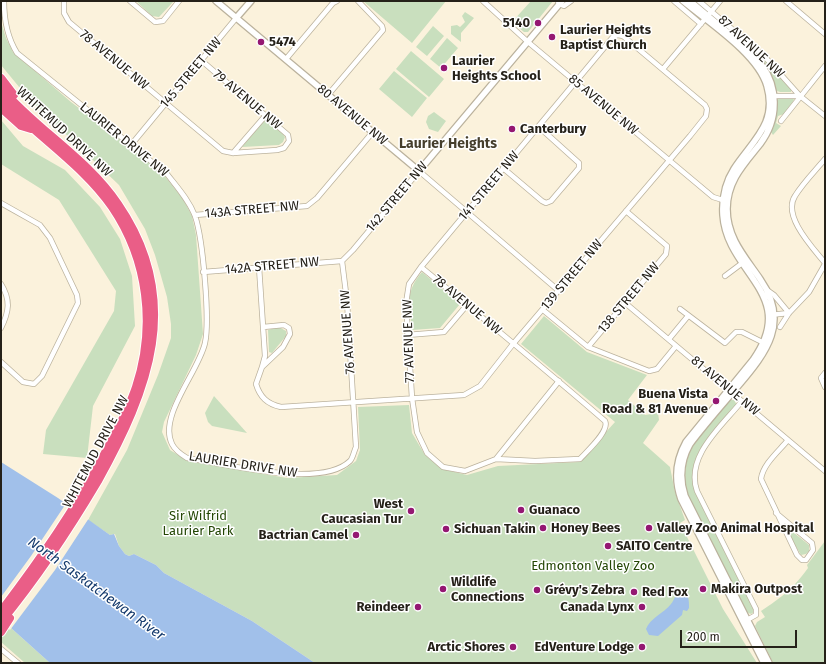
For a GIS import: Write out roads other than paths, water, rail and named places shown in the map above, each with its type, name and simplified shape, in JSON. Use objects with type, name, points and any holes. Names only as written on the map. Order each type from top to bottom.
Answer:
[{"type":"highway","points":[[1,78],[24,106],[26,113]]},
{"type":"highway","name":"WHITEMUD DRIVE NW","points":[[1,88],[26,113],[86,167],[110,193],[133,230],[150,276],[154,319],[148,370],[139,398],[126,426],[85,495],[18,601],[1,622]]},
{"type":"highway","name":"WHITEMUD DRIVE NW","points":[[1,98],[91,182],[112,207],[125,228],[137,256],[146,299],[148,322],[146,347],[135,388],[85,495],[1,611]]},
{"type":"highway","points":[[1,108],[21,126],[33,129]]},
{"type":"highway","points":[[1,632],[10,620],[18,601]]},
{"type":"street","name":"LAURIER DRIVE NW","points":[[4,1],[6,29],[10,42],[17,53],[167,174],[184,196],[194,215],[199,230],[206,302],[205,342],[173,412],[169,428],[172,444],[187,458],[288,475],[311,474],[340,468],[351,460],[356,446],[353,403]]},
{"type":"street","name":"78 AVENUE NW","points":[[64,1],[64,13],[69,22],[223,151],[234,153]]},
{"type":"street","points":[[130,1],[155,22],[163,21],[179,1]]},
{"type":"street","name":"80 AVENUE NW","points":[[216,1],[286,58],[372,133],[467,211],[560,291]]},
{"type":"street","name":"145 STREET NW","points":[[131,145],[251,1]]},
{"type":"street","points":[[286,58],[333,3],[337,1]]},
{"type":"street","points":[[328,95],[383,30],[382,26],[358,1]]},
{"type":"street","name":"85 AVENUE NW","points":[[483,1],[528,42],[713,197],[725,201]]},
{"type":"street","name":"142 STREET NW","points":[[342,261],[353,250],[560,2],[564,6],[572,1]]},
{"type":"street","points":[[674,1],[706,17]]},
{"type":"street","points":[[683,1],[706,17]]},
{"type":"street","points":[[690,1],[754,61],[765,79],[772,96],[763,129],[733,170],[727,184],[723,216],[726,235],[731,247],[767,289],[774,294],[789,313]]},
{"type":"street","name":"87 AVENUE NW","points":[[699,1],[706,17],[765,57],[800,96],[825,116]]},
{"type":"street","points":[[663,69],[720,1]]},
{"type":"street","points":[[786,1],[825,34]]},
{"type":"street","name":"141 STREET NW","points":[[409,284],[467,211],[613,38],[618,35],[623,36],[663,69]]},
{"type":"street","name":"79 AVENUE NW","points":[[202,61],[288,135],[289,141],[284,148],[278,150],[234,153]]},
{"type":"street","points":[[781,121],[825,66]]},
{"type":"street","name":"139 STREET NW","points":[[412,398],[464,395],[480,386],[513,344],[560,291],[706,116],[708,109],[663,69]]},
{"type":"street","name":"87 AVENUE NW","points":[[772,96],[800,96]]},
{"type":"street","points":[[234,153],[266,115]]},
{"type":"street","points":[[503,168],[542,202],[546,203],[551,201],[579,168],[579,162],[539,127]]},
{"type":"street","name":"143A STREET NW","points":[[194,215],[307,206],[317,198],[372,133]]},
{"type":"street","points":[[780,327],[789,313],[810,292],[825,264],[794,221],[792,204],[794,196],[825,159]]},
{"type":"street","points":[[1,203],[40,225],[50,238],[77,294],[78,304],[42,376],[36,383],[32,385],[25,383],[1,362]]},
{"type":"street","name":"138 STREET NW","points":[[588,347],[624,302],[666,254],[667,246],[626,211]]},
{"type":"street","name":"142A STREET NW","points":[[203,272],[342,261]]},
{"type":"street","name":"76 AVENUE NW","points":[[342,261],[347,300],[353,403]]},
{"type":"street","points":[[725,276],[744,262]]},
{"type":"street","points":[[744,262],[762,290],[771,315],[764,343],[731,391],[688,448],[682,463],[682,480],[686,496],[769,663]]},
{"type":"street","points":[[259,267],[265,356],[256,384],[259,393],[273,405],[281,408],[412,398]]},
{"type":"street","name":"78 AVENUE NW","points":[[421,267],[559,381],[607,424],[605,431],[580,459],[535,461],[496,459]]},
{"type":"street","points":[[1,284],[9,303],[7,316],[1,328]]},
{"type":"street","name":"77 AVENUE NW","points":[[409,284],[406,303],[412,398],[417,432],[427,453],[443,467],[465,471],[496,459]]},
{"type":"street","points":[[764,663],[684,504],[677,482],[678,464],[683,447],[764,353],[771,336],[771,315],[767,289]]},
{"type":"street","name":"81 AVENUE NW","points":[[624,302],[825,470]]},
{"type":"street","points":[[407,335],[444,332],[467,305]]},
{"type":"street","points":[[680,309],[725,343],[736,332],[742,332],[764,343]]},
{"type":"street","points":[[543,310],[588,347],[649,372],[657,369],[676,346]]},
{"type":"street","points":[[771,315],[789,313]]},
{"type":"street","points":[[669,339],[688,316]]},
{"type":"street","points":[[262,367],[283,347],[290,334],[289,328],[284,325],[264,327]]},
{"type":"street","points":[[825,373],[821,378],[825,387]]},
{"type":"street","points":[[496,459],[559,381]]},
{"type":"street","points":[[742,401],[702,450],[696,462],[694,477],[697,491],[757,612],[754,616],[747,620]]},
{"type":"street","points":[[776,514],[812,543],[813,550],[806,560],[802,560],[797,555],[776,514],[761,478],[762,473],[788,440]]},
{"type":"street","points":[[1,649],[18,663]]},
{"type":"water","name":"North Saskatchewan River","points":[[1,462],[58,498],[110,535],[114,534],[119,546],[125,554],[129,556],[134,554],[156,565],[164,573],[252,621],[315,663],[50,663],[1,619]]},
{"type":"water","points":[[681,590],[686,593],[688,597],[689,608],[687,611],[683,610],[682,615],[658,636],[649,635],[646,629],[648,625],[668,607],[677,593]]},
{"type":"waterway","points":[[491,578],[492,586]]},
{"type":"place","name":"5140","points":[[538,23]]},
{"type":"place","name":"Laurier Heights Baptist Church","points":[[552,37]]},
{"type":"place","name":"5474","points":[[261,42]]},
{"type":"place","name":"Laurier Heights School","points":[[444,68]]},
{"type":"place","name":"Canterbury","points":[[512,129]]},
{"type":"place","name":"Buena Vista Road & 81 Avenue","points":[[716,401]]},
{"type":"place","name":"Guanaco","points":[[521,510]]},
{"type":"place","name":"West Caucasian Tur","points":[[411,511]]},
{"type":"place","name":"Honey Bees","points":[[543,528]]},
{"type":"place","name":"Valley Zoo Animal Hospital","points":[[649,528]]},
{"type":"place","name":"Sichuan Takin","points":[[446,529]]},
{"type":"place","name":"Bactrian Camel","points":[[356,535]]},
{"type":"place","name":"SAITO Centre","points":[[608,546]]},
{"type":"place","name":"Wildlife Connections","points":[[443,589]]},
{"type":"place","name":"Makira Outpost","points":[[703,589]]},
{"type":"place","name":"Grévy's Zebra","points":[[537,590]]},
{"type":"place","name":"Red Fox","points":[[634,592]]},
{"type":"place","name":"Reindeer","points":[[418,607]]},
{"type":"place","name":"Canada Lynx","points":[[642,607]]},
{"type":"place","name":"Arctic Shores","points":[[513,647]]},
{"type":"place","name":"EdVenture Lodge","points":[[642,647]]},
{"type":"district","name":"Laurier Heights","points":[[448,144]]},
{"type":"park label","name":"Sir Wilfrid Laurier Park","points":[[198,524]]},
{"type":"park label","name":"Edmonton Valley Zoo","points":[[593,566]]}]
